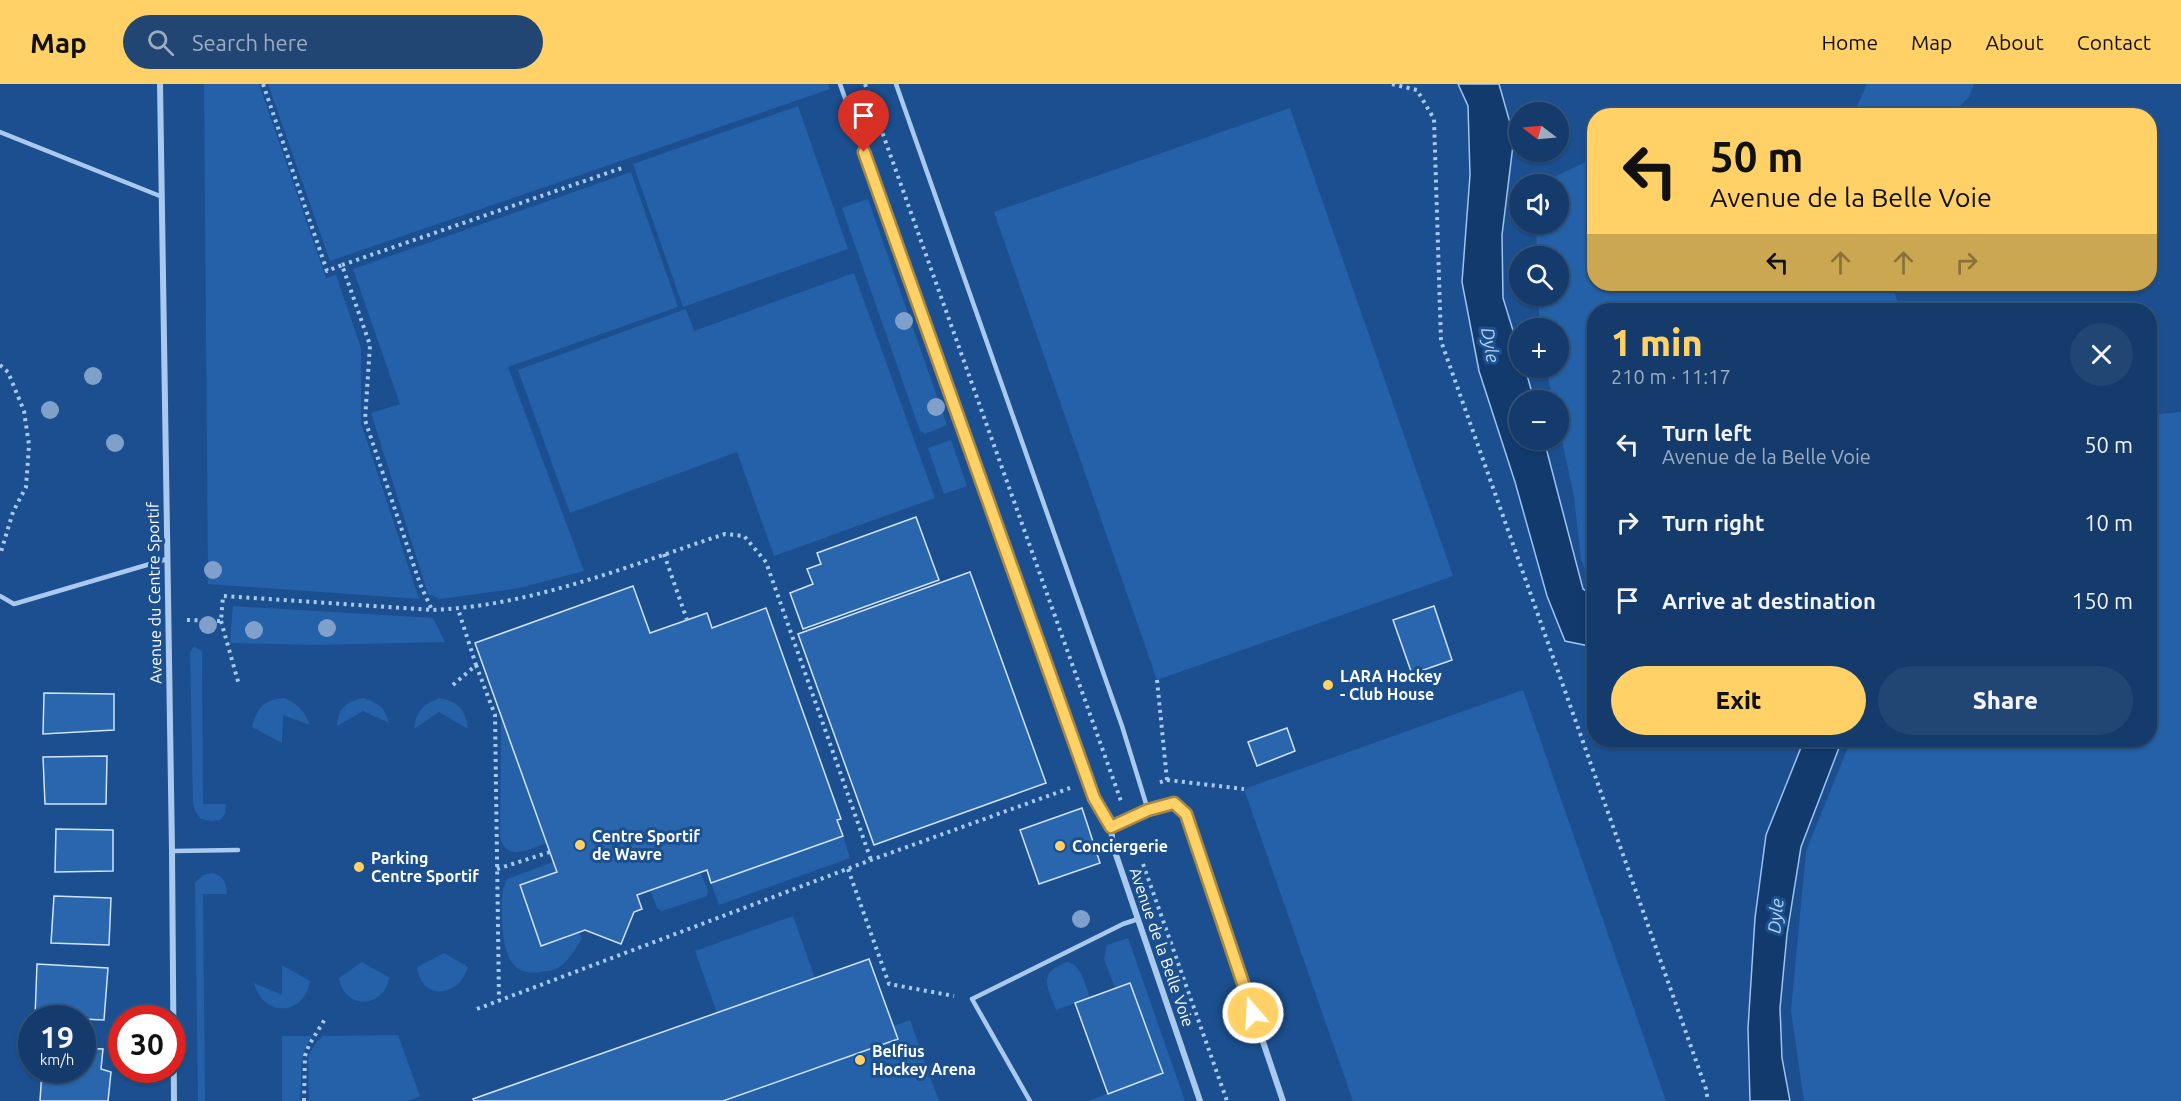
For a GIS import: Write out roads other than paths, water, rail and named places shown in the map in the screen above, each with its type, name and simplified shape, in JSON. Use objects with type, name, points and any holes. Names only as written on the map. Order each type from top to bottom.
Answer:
[{"type":"street","name":"Avenue du Centre Sportif","points":[[160,84],[174,1101]]},
{"type":"street","points":[[1111,827],[1148,810],[1174,803],[1186,814],[1283,1101]]},
{"type":"street","name":"Avenue de la Belle Voie","points":[[1111,827],[1113,846],[1200,1101]]},
{"type":"lane","points":[[840,84],[1088,782],[1094,798],[1111,827]]},
{"type":"lane","points":[[896,84],[1118,714],[1148,810]]},
{"type":"lane","points":[[0,132],[160,195]]},
{"type":"lane","points":[[0,596],[14,604],[167,559]]},
{"type":"lane","points":[[172,851],[238,850]]},
{"type":"lane","points":[[1030,1101],[972,999],[1122,924],[1138,919]]},
{"type":"water","name":"Dyle","points":[[1458,84],[1499,84],[1509,119],[1509,162],[1511,162],[1502,235],[1503,298],[1509,318],[1509,378],[1528,378],[1531,390],[1509,390],[1509,450],[1547,450],[1583,589],[1587,592],[1587,646],[1565,641],[1547,596],[1515,482],[1479,371],[1462,282],[1470,175],[1468,106]]},
{"type":"water","name":"Dyle","points":[[1801,747],[1839,747],[1801,847],[1787,934],[1780,1008],[1782,1058],[1790,1101],[1750,1101],[1748,1028],[1755,918],[1766,835]]},
{"type":"place","name":"LARA Hockey - Club House","points":[[1328,685]]},
{"type":"place","name":"Centre Sportif de Wavre","points":[[580,845]]},
{"type":"place","name":"Conciergerie","points":[[1060,846]]},
{"type":"place","name":"Parking Centre Sportif","points":[[359,867]]},
{"type":"place","name":"Belfius Hockey Arena","points":[[860,1060]]}]
